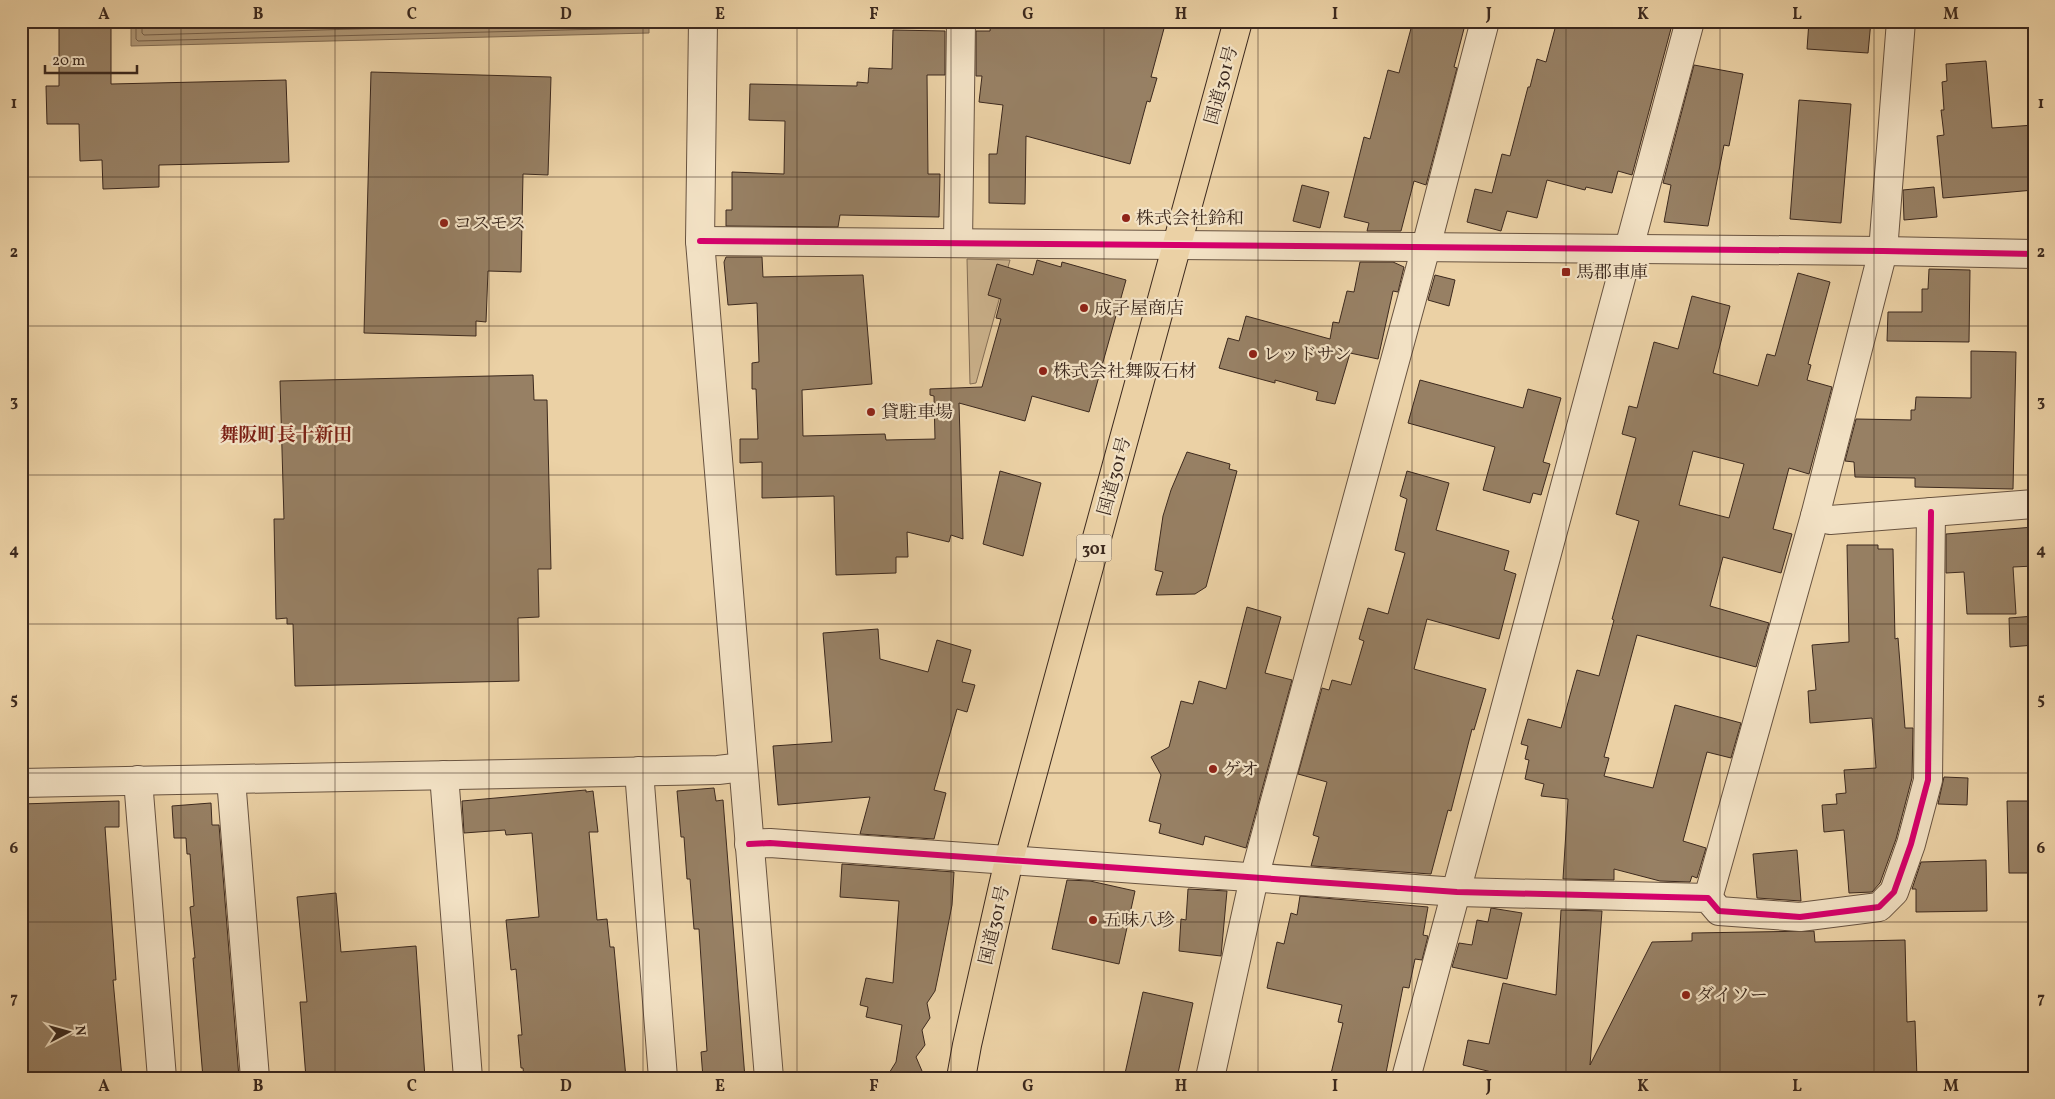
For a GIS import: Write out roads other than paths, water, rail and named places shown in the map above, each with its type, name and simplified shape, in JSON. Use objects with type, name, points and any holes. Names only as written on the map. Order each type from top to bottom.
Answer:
[{"type":"highway","name":"国道301号","points":[[961,1078],[1009,860],[1238,21]]},
{"type":"street","points":[[703,21],[700,241],[769,1078]]},
{"type":"street","points":[[958,243],[961,21]]},
{"type":"street","points":[[1210,1078],[1254,878],[1426,247],[1485,21]]},
{"type":"street","points":[[1406,1078],[1690,21]]},
{"type":"street","points":[[1708,898],[1815,516],[1883,251],[1901,21]]},
{"type":"street","points":[[700,241],[1883,251],[2034,254]]},
{"type":"street","points":[[1815,516],[1830,520],[2034,504]]},
{"type":"street","points":[[750,844],[770,843],[1457,892],[1708,898],[1719,911],[1800,917],[1879,906],[1894,892],[1911,844],[1928,780],[1931,512]]},
{"type":"street","points":[[21,783],[743,768]]},
{"type":"street","points":[[639,771],[663,1078]]},
{"type":"street","points":[[444,775],[468,1078]]},
{"type":"street","points":[[232,779],[255,1078]]},
{"type":"street","points":[[138,780],[162,1078]]},
{"type":"water","points":[[131,21],[649,21],[649,33],[131,46]]},
{"type":"place","name":"株式会社鈴和","points":[[1126,218]]},
{"type":"place","name":"コスモス","points":[[444,223]]},
{"type":"place","name":"馬郡車庫","points":[[1566,272]]},
{"type":"place","name":"成子屋商店","points":[[1084,308]]},
{"type":"place","name":"レッドサン","points":[[1253,354]]},
{"type":"place","name":"株式会社舞阪石材","points":[[1043,371]]},
{"type":"place","name":"貸駐車場","points":[[871,412]]},
{"type":"place","name":"ゲオ","points":[[1213,769]]},
{"type":"place","name":"五味八珍","points":[[1093,920]]},
{"type":"place","name":"ダイソー","points":[[1686,995]]},
{"type":"district","name":"舞阪町長十新田","points":[[286,434]]}]
